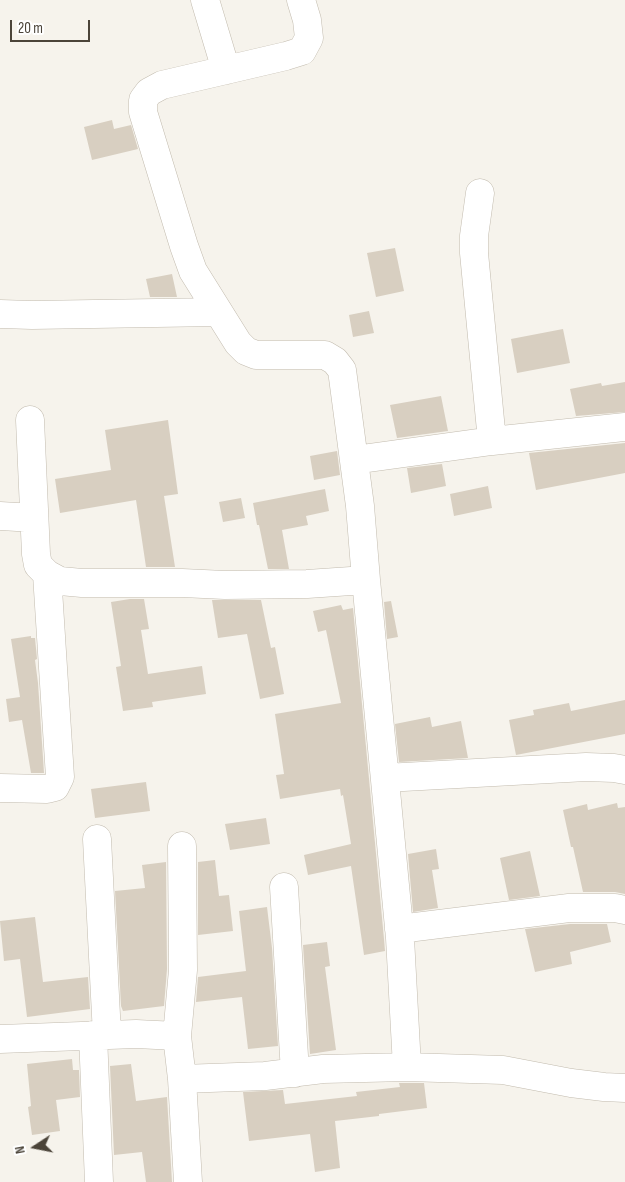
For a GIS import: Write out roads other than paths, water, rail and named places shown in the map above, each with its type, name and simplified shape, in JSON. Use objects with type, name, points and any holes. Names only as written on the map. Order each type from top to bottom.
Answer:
[{"type":"street","points":[[205,0],[226,70]]},
{"type":"street","points":[[301,0],[307,20],[309,38],[302,51],[162,85],[149,92],[143,100],[143,112],[193,271],[238,343],[246,351],[256,355],[325,355],[335,361],[342,370],[360,506],[399,929],[407,1067]]},
{"type":"street","points":[[480,193],[474,236],[474,252],[492,440]]},
{"type":"street","points":[[0,314],[218,312]]},
{"type":"street","points":[[30,420],[38,566],[47,574],[60,581],[82,583],[261,585],[366,580]]},
{"type":"street","points":[[354,460],[492,440],[625,427]]},
{"type":"street","points":[[0,516],[34,518]]},
{"type":"street","points":[[0,788],[47,790],[55,787],[60,777],[47,574]]},
{"type":"street","points":[[385,778],[586,767],[625,770]]},
{"type":"street","points":[[97,839],[100,1035],[99,1182]]},
{"type":"street","points":[[182,846],[183,970],[177,1036],[182,1078],[188,1182]]},
{"type":"street","points":[[284,887],[295,1073]]},
{"type":"street","points":[[399,929],[569,908],[616,908],[625,910]]},
{"type":"street","points":[[0,1039],[136,1034],[177,1036]]},
{"type":"street","points":[[182,1078],[265,1076],[323,1069],[407,1067],[503,1070],[571,1083],[625,1088]]}]
